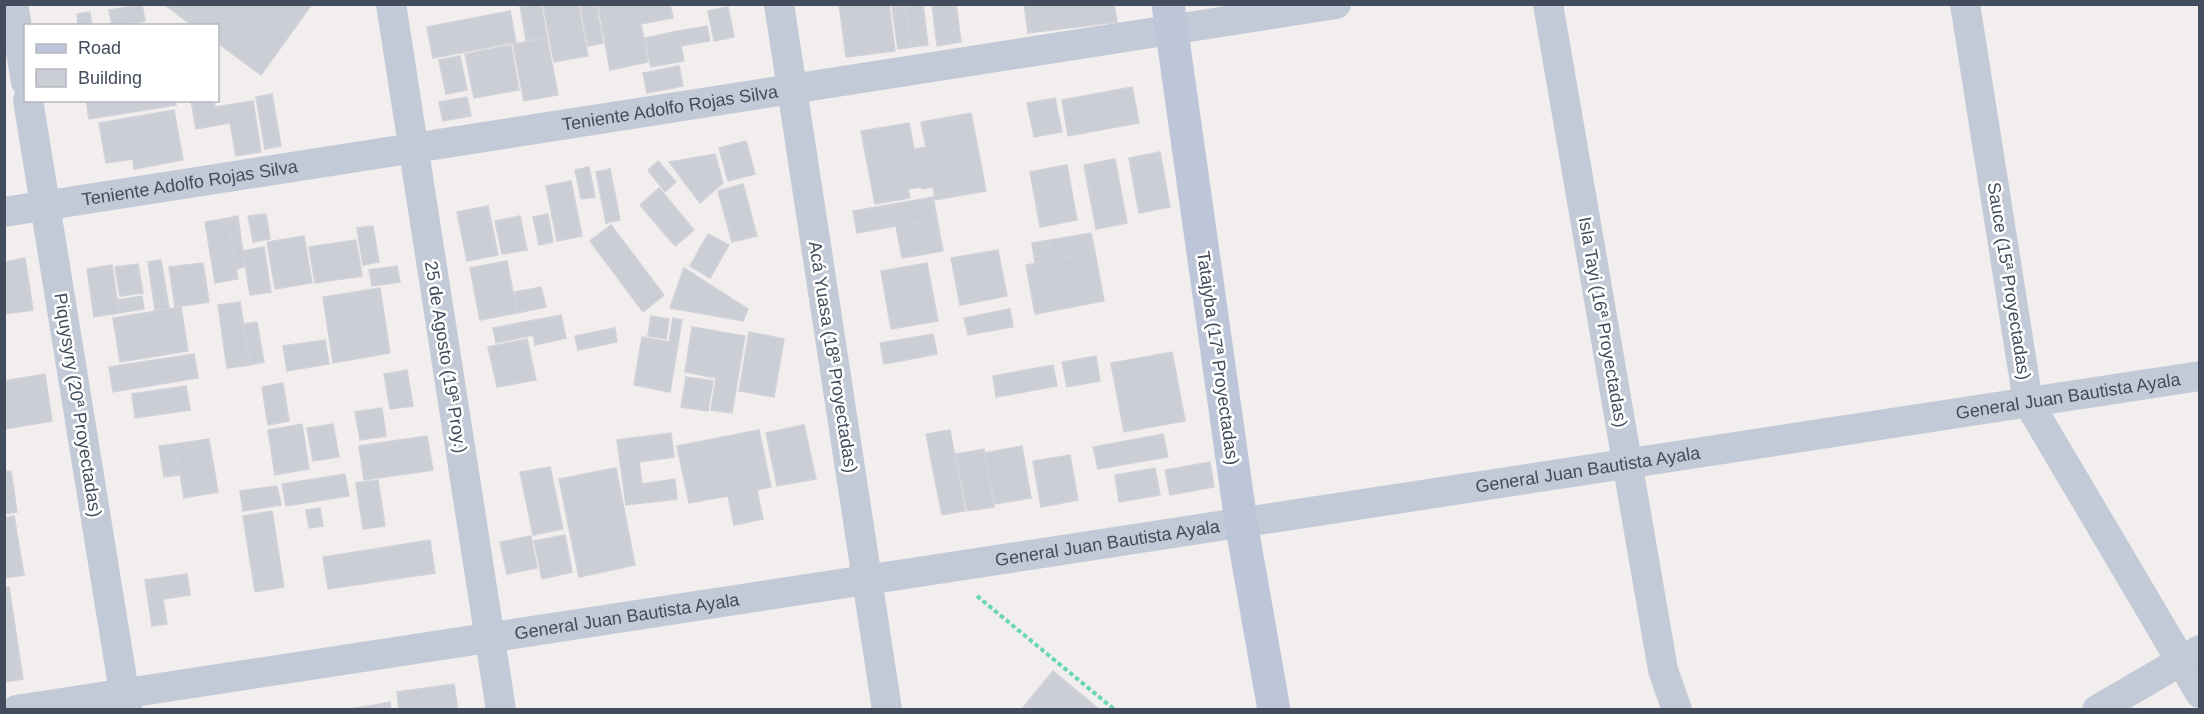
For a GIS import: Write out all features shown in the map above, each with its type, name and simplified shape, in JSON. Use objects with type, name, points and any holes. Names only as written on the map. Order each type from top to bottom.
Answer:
[{"type":"street","points":[[13,4],[24,70]]},
{"type":"street","name":"25 de Agosto (19ª Proy.)","points":[[391,4],[501,710]]},
{"type":"street","name":"Acá Yuasa (18ª Proyectadas)","points":[[779,4],[887,710]]},
{"type":"street","name":"Teniente Adolfo Rojas Silva","points":[[4,212],[792,89],[1170,17],[1336,4]]},
{"type":"street","name":"Isla Tayi (16ª Proyectadas)","points":[[1548,4],[1663,670],[1677,710]]},
{"type":"street","name":"Sauce (15ª Proyectadas)","points":[[1965,4],[2028,402],[2190,655],[2199,693]]},
{"type":"street","name":"Tatajyba (17ª Proyectadas)","points":[[1170,17],[1242,522],[1274,710]]},
{"type":"street","name":"Piquysyry (20ª Proyectadas)","points":[[28,102],[126,701]]},
{"type":"street","name":"General Juan Bautista Ayala","points":[[16,710],[126,701],[490,637],[2199,376]]},
{"type":"street","points":[[2097,710],[2190,655]]},
{"type":"path","points":[[942,568],[1115,710]]},
{"type":"building","points":[[164,4],[312,4],[261,75],[219,44],[219,24],[190,24]]},
{"type":"building","points":[[541,4],[547,37],[526,40],[520,6]]},
{"type":"building","points":[[543,4],[578,4],[588,56],[554,62]]},
{"type":"building","points":[[580,4],[596,4],[603,43],[588,46]]},
{"type":"building","points":[[598,4],[670,4],[673,18],[641,24],[648,62],[610,70]]},
{"type":"building","points":[[839,4],[889,4],[895,51],[846,57]]},
{"type":"building","points":[[904,4],[923,4],[928,45],[911,47]]},
{"type":"building","points":[[932,4],[956,4],[961,42],[937,46]]},
{"type":"building","points":[[1024,4],[1114,4],[1117,22],[1028,33]]},
{"type":"building","points":[[142,5],[145,21],[112,24],[109,10]]},
{"type":"building","points":[[905,5],[911,47],[898,49],[892,7]]},
{"type":"building","points":[[728,7],[734,37],[714,41],[708,11]]},
{"type":"building","points":[[510,11],[516,42],[433,58],[427,27]]},
{"type":"building","points":[[90,12],[92,24],[78,24],[77,14]]},
{"type":"building","points":[[707,26],[710,41],[681,46],[678,31]]},
{"type":"building","points":[[678,31],[684,61],[651,67],[645,38]]},
{"type":"building","points":[[547,38],[558,95],[524,101],[513,44]]},
{"type":"building","points":[[511,45],[519,90],[474,98],[465,54]]},
{"type":"building","points":[[460,56],[467,90],[446,94],[439,60]]},
{"type":"building","points":[[679,66],[683,86],[647,93],[643,73]]},
{"type":"building","points":[[1132,87],[1139,123],[1068,136],[1062,100]]},
{"type":"building","points":[[272,94],[281,146],[265,149],[256,97]]},
{"type":"building","points":[[467,97],[471,116],[443,121],[439,102]]},
{"type":"building","points":[[1055,98],[1062,132],[1034,137],[1027,103]]},
{"type":"building","points":[[253,101],[261,152],[236,156],[230,123],[196,129],[191,102],[214,102],[215,107]]},
{"type":"building","points":[[86,102],[176,102],[176,105],[89,119]]},
{"type":"building","points":[[174,110],[183,160],[134,169],[133,159],[106,163],[99,123]]},
{"type":"building","points":[[971,113],[986,191],[935,200],[933,187],[922,189],[921,187],[908,189],[910,198],[875,204],[861,131],[909,123],[914,149],[926,147],[921,122]]},
{"type":"building","points":[[746,141],[755,174],[728,181],[719,148]]},
{"type":"building","points":[[1160,152],[1170,207],[1139,213],[1129,158]]},
{"type":"building","points":[[715,154],[723,183],[700,203],[669,162]]},
{"type":"building","points":[[1115,159],[1127,223],[1096,229],[1084,165]]},
{"type":"building","points":[[658,161],[676,182],[665,192],[648,170]]},
{"type":"building","points":[[1067,165],[1077,220],[1040,227],[1030,172]]},
{"type":"building","points":[[589,167],[595,197],[581,199],[575,170]]},
{"type":"building","points":[[610,169],[620,220],[606,223],[596,172]]},
{"type":"building","points":[[571,181],[582,236],[557,241],[546,186]]},
{"type":"building","points":[[743,184],[757,236],[732,242],[718,191]]},
{"type":"building","points":[[659,188],[694,230],[675,246],[640,205]]},
{"type":"building","points":[[933,197],[937,219],[857,233],[853,211]]},
{"type":"building","points":[[488,206],[498,255],[467,261],[457,212]]},
{"type":"building","points":[[266,214],[270,239],[253,242],[248,216]]},
{"type":"building","points":[[548,214],[553,242],[539,245],[533,217]]},
{"type":"building","points":[[238,216],[245,267],[236,269],[228,218]]},
{"type":"building","points":[[520,216],[527,250],[502,254],[495,221]]},
{"type":"building","points":[[228,218],[238,279],[215,283],[205,222]]},
{"type":"building","points":[[937,219],[943,251],[902,258],[896,226]]},
{"type":"building","points":[[611,225],[664,295],[643,312],[590,241]]},
{"type":"building","points":[[373,226],[379,262],[363,265],[357,228]]},
{"type":"building","points":[[1091,233],[1095,252],[1052,260],[1049,240]]},
{"type":"building","points":[[708,234],[729,245],[710,278],[690,266]]},
{"type":"building","points":[[304,236],[312,283],[275,289],[267,242]]},
{"type":"building","points":[[356,240],[362,276],[315,283],[309,247]]},
{"type":"building","points":[[1049,240],[1052,260],[1035,263],[1032,243]]},
{"type":"building","points":[[264,247],[271,292],[250,295],[243,251]]},
{"type":"building","points":[[998,250],[1007,296],[960,305],[951,258]]},
{"type":"building","points":[[1095,252],[1104,301],[1035,314],[1026,265]]},
{"type":"building","points":[[25,258],[33,310],[4,314],[4,262]]},
{"type":"building","points":[[161,260],[169,308],[155,310],[148,262]]},
{"type":"building","points":[[507,261],[517,313],[480,320],[470,268]]},
{"type":"building","points":[[203,263],[209,302],[175,307],[169,267]]},
{"type":"building","points":[[927,263],[938,321],[891,329],[881,271]]},
{"type":"building","points":[[138,264],[143,293],[120,296],[115,267]]},
{"type":"building","points":[[112,265],[119,313],[94,317],[87,269]]},
{"type":"building","points":[[397,266],[400,282],[372,286],[369,270]]},
{"type":"building","points":[[684,268],[748,309],[743,321],[670,308]]},
{"type":"building","points":[[541,287],[546,307],[517,313],[514,292]]},
{"type":"building","points":[[380,288],[390,353],[333,363],[323,297]]},
{"type":"building","points":[[142,296],[144,309],[119,313],[118,300]]},
{"type":"building","points":[[240,302],[250,365],[227,368],[218,305]]},
{"type":"building","points":[[181,307],[188,351],[120,362],[113,318]]},
{"type":"building","points":[[1010,309],[1013,327],[968,335],[964,318]]},
{"type":"building","points":[[561,315],[566,338],[535,345],[533,335],[496,343],[493,328]]},
{"type":"building","points":[[651,316],[669,319],[666,339],[648,336]]},
{"type":"building","points":[[673,318],[682,320],[670,392],[634,385],[642,337],[669,342]]},
{"type":"building","points":[[257,322],[264,362],[250,365],[243,324]]},
{"type":"building","points":[[692,327],[745,336],[732,413],[711,410],[716,378],[685,372]]},
{"type":"building","points":[[615,328],[617,342],[578,350],[575,336]]},
{"type":"building","points":[[749,332],[784,339],[774,397],[739,391]]},
{"type":"building","points":[[933,334],[937,354],[884,364],[880,343]]},
{"type":"building","points":[[527,339],[536,380],[497,387],[488,347]]},
{"type":"building","points":[[325,340],[329,364],[287,371],[283,346]]},
{"type":"building","points":[[1172,352],[1185,421],[1124,432],[1111,363]]},
{"type":"building","points":[[194,354],[198,378],[113,392],[109,367]]},
{"type":"building","points":[[1096,356],[1100,381],[1067,387],[1062,362]]},
{"type":"building","points":[[1053,365],[1057,386],[996,397],[993,376]]},
{"type":"building","points":[[407,370],[413,406],[390,409],[384,374]]},
{"type":"building","points":[[45,374],[52,421],[4,429],[4,381]]},
{"type":"building","points":[[686,377],[713,381],[708,411],[681,407]]},
{"type":"building","points":[[283,383],[289,421],[268,425],[262,387]]},
{"type":"building","points":[[186,386],[190,410],[135,418],[132,394]]},
{"type":"building","points":[[382,408],[386,436],[360,440],[355,412]]},
{"type":"building","points":[[302,424],[309,469],[275,475],[268,430]]},
{"type":"building","points":[[333,424],[339,457],[313,461],[307,428]]},
{"type":"building","points":[[804,425],[816,479],[777,486],[766,433]]},
{"type":"building","points":[[759,430],[771,487],[757,490],[763,519],[734,525],[728,496],[689,503],[677,446]]},
{"type":"building","points":[[950,430],[965,511],[942,515],[926,434]]},
{"type":"building","points":[[671,433],[674,457],[639,462],[642,484],[675,479],[677,499],[626,505],[617,440]]},
{"type":"building","points":[[1163,434],[1168,457],[1098,469],[1093,447]]},
{"type":"building","points":[[427,436],[433,470],[364,480],[359,446]]},
{"type":"building","points":[[209,439],[218,492],[184,498],[175,444]]},
{"type":"building","points":[[175,444],[180,475],[164,477],[159,446]]},
{"type":"building","points":[[1022,446],[1031,498],[995,504],[985,453]]},
{"type":"building","points":[[984,449],[994,507],[967,511],[956,454]]},
{"type":"building","points":[[1070,455],[1078,500],[1041,507],[1033,461]]},
{"type":"building","points":[[1210,462],[1214,487],[1170,495],[1165,470]]},
{"type":"building","points":[[550,467],[563,529],[533,535],[520,472]]},
{"type":"building","points":[[616,468],[635,565],[579,577],[559,479]]},
{"type":"building","points":[[1155,468],[1160,495],[1119,502],[1115,475]]},
{"type":"building","points":[[11,471],[17,512],[4,514],[4,472]]},
{"type":"building","points":[[345,474],[349,496],[286,506],[282,484]]},
{"type":"building","points":[[378,480],[385,526],[363,529],[356,483]]},
{"type":"building","points":[[277,486],[281,505],[243,511],[240,491]]},
{"type":"building","points":[[320,508],[323,526],[309,528],[306,510]]},
{"type":"building","points":[[272,511],[284,587],[255,592],[243,516]]},
{"type":"building","points":[[14,516],[24,575],[4,578],[4,518]]},
{"type":"building","points":[[565,535],[572,572],[542,579],[534,541]]},
{"type":"building","points":[[531,536],[537,568],[507,574],[500,542]]},
{"type":"building","points":[[430,540],[435,573],[328,589],[323,557]]},
{"type":"building","points":[[187,574],[190,595],[163,599],[167,624],[152,626],[145,580]]},
{"type":"building","points":[[9,587],[23,679],[4,682],[4,588]]},
{"type":"building","points":[[1053,671],[1100,710],[1021,710]]},
{"type":"building","points":[[454,684],[458,710],[399,710],[397,692]]},
{"type":"building","points":[[390,702],[391,710],[381,710],[380,704]]},
{"type":"building","points":[[380,704],[381,710],[344,710]]}]
